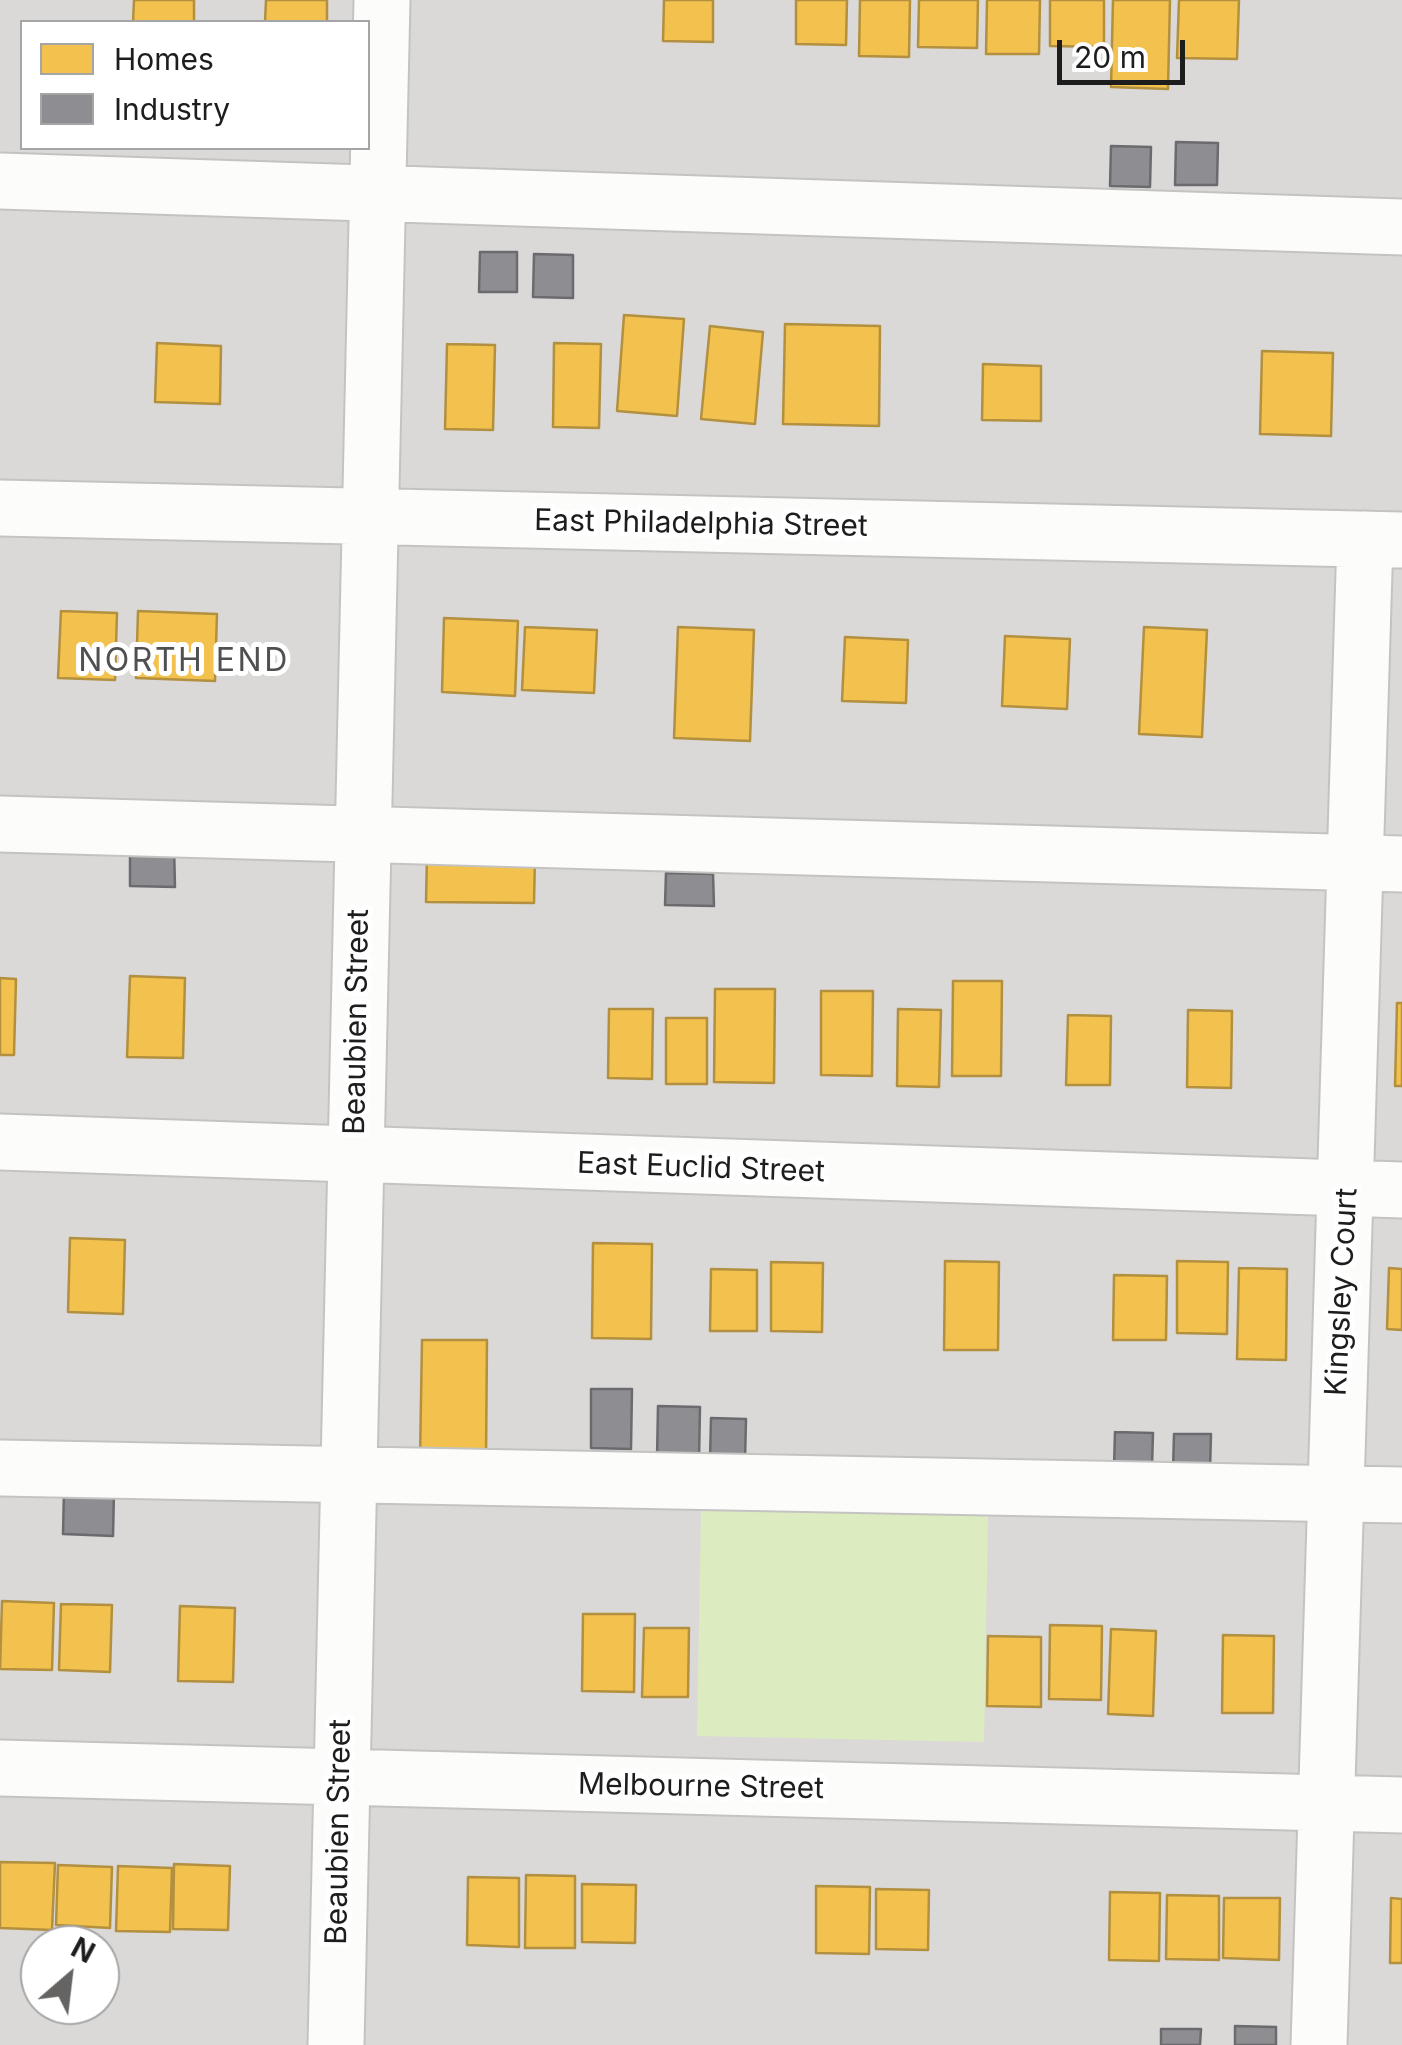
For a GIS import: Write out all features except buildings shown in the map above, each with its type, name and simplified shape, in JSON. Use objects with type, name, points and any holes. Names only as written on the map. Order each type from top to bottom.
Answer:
[{"type":"street","name":"Beaubien Street","points":[[336,2045],[382,0]]},
{"type":"street","points":[[0,181],[1402,227]]},
{"type":"street","name":"East Philadelphia Street","points":[[0,508],[1384,540]]},
{"type":"street","name":"Kingsley Court","points":[[1319,2045],[1333,1493],[1347,1190],[1379,864],[1384,540]]},
{"type":"street","points":[[0,824],[1379,864]]},
{"type":"street","name":"East Euclid Street","points":[[0,1142],[1402,1190]]},
{"type":"street","points":[[0,1468],[1402,1495]]},
{"type":"street","name":"Melbourne Street","points":[[0,1768],[1402,1805]]},
{"type":"shaded area","points":[[0,0],[1402,0],[1402,2045],[0,2045]]},
{"type":"green space","points":[[701,1509],[988,1515],[984,1742],[697,1736]]},
{"type":"district","name":"NORTH END","points":[[184,661]]}]
